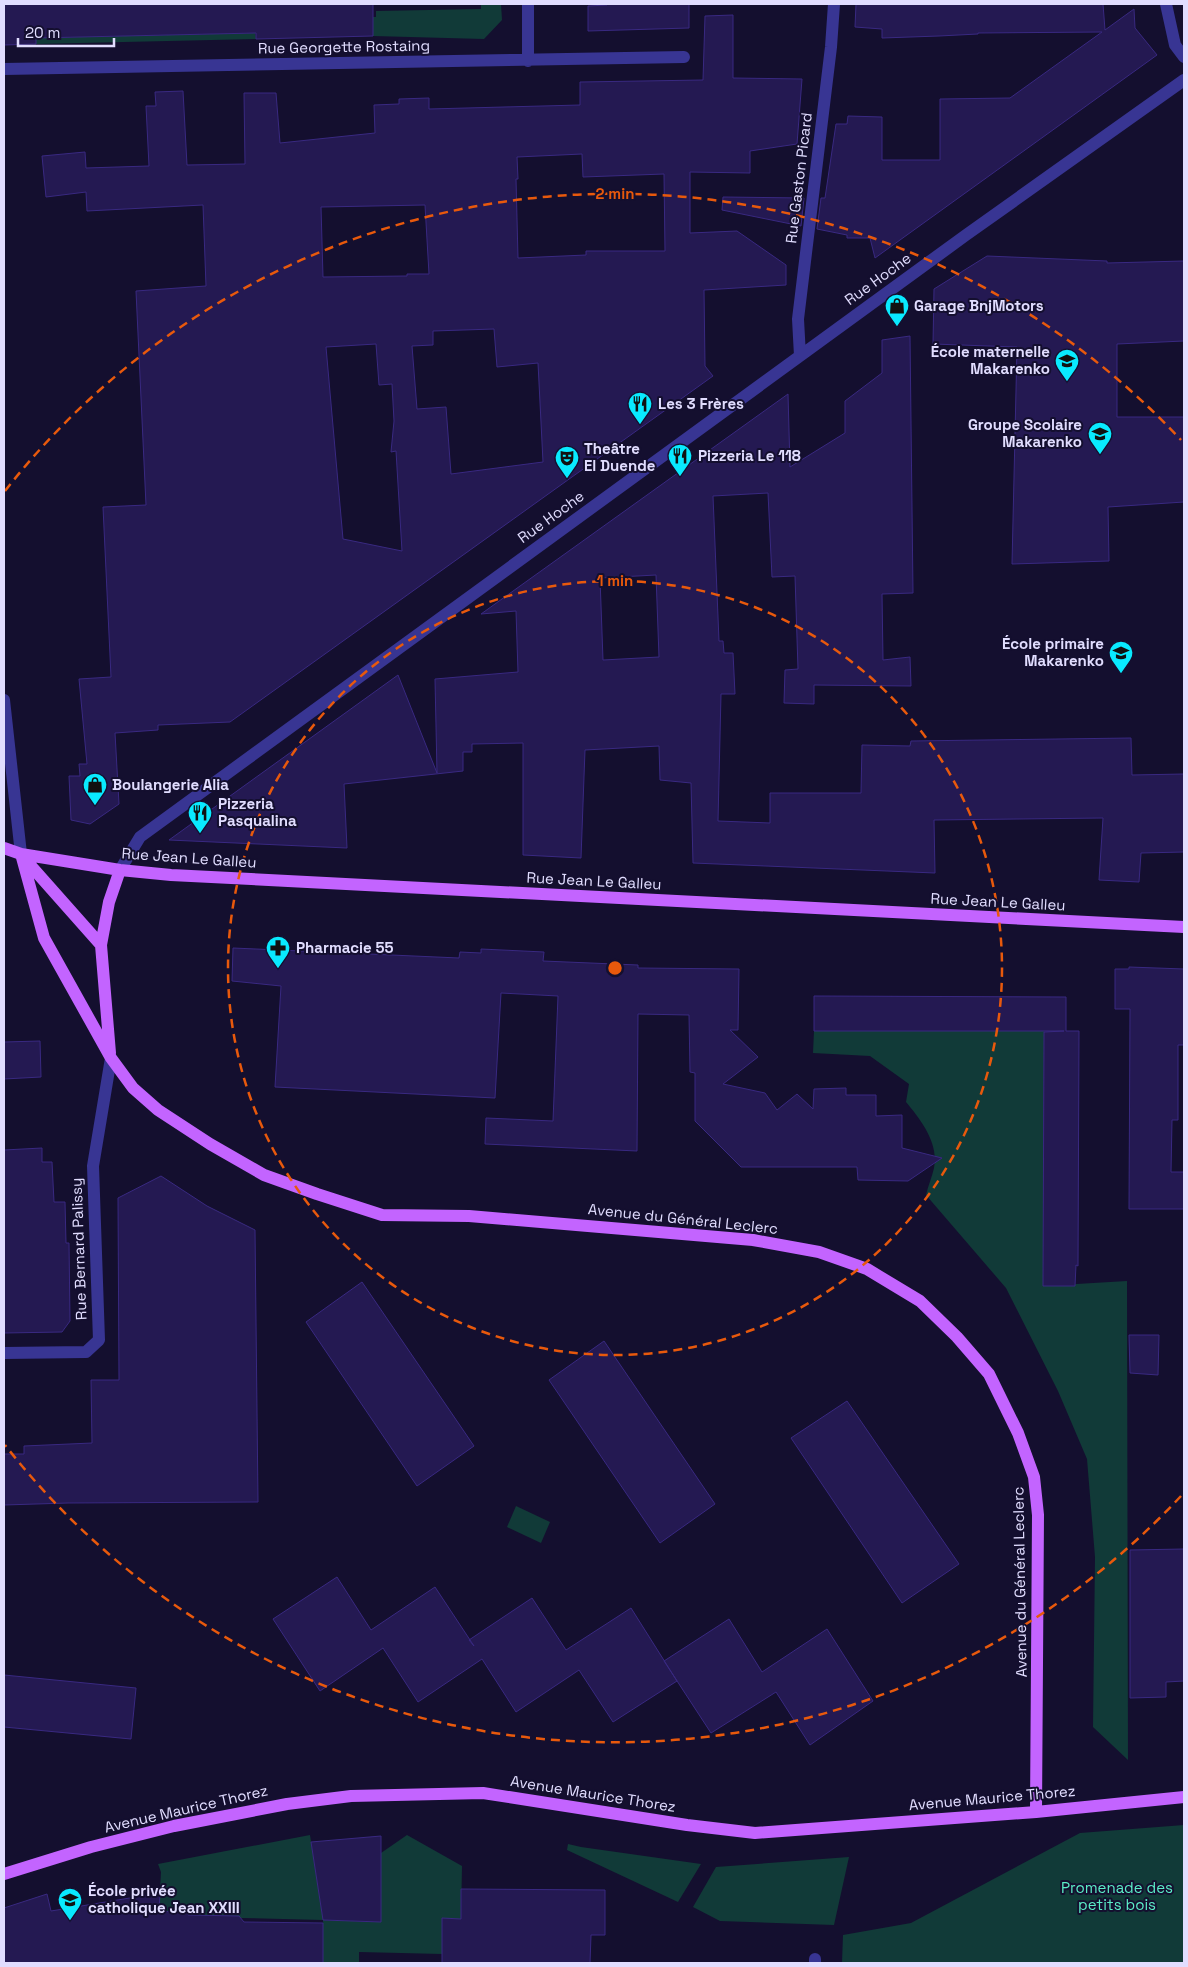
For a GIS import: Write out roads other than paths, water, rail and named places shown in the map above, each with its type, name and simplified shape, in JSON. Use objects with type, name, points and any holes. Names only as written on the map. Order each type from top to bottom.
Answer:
[{"type":"main road","name":"Rue Jean Le Galleu","points":[[4,848],[21,854],[120,870],[180,875],[1184,927]]},
{"type":"main road","points":[[21,854],[101,945]]},
{"type":"main road","name":"Avenue du Général Leclerc","points":[[21,854],[44,938],[111,1058],[133,1088],[158,1110],[264,1175],[382,1215],[469,1216],[754,1240],[819,1252],[866,1269],[920,1301],[957,1337],[989,1374],[1018,1433],[1034,1476],[1038,1515],[1036,1812]]},
{"type":"main road","points":[[111,1058],[101,945],[109,902],[120,870]]},
{"type":"main road","name":"Avenue Maurice Thorez","points":[[4,1874],[91,1847],[174,1826],[287,1804],[351,1796],[483,1793],[687,1825],[755,1833],[1036,1812],[1184,1797]]},
{"type":"street","points":[[528,4],[528,60]]},
{"type":"street","name":"Rue Gaston Picard","points":[[800,356],[798,319],[831,47],[834,4]]},
{"type":"street","points":[[1166,4],[1175,45],[1184,57]]},
{"type":"street","name":"Rue Georgette Rostaing","points":[[4,69],[684,57]]},
{"type":"street","name":"Rue Hoche","points":[[120,870],[140,837],[966,234],[1184,80]]},
{"type":"street","points":[[4,700],[21,854]]},
{"type":"street","name":"Rue Bernard Palissy","points":[[4,1353],[86,1352],[99,1340],[93,1166],[111,1058]]},
{"type":"place","name":"Garage BnjMotors","points":[[897,327]]},
{"type":"place","name":"École maternelle Makarenko","points":[[1067,382]]},
{"type":"place","name":"Les 3 Frères","points":[[640,425]]},
{"type":"place","name":"Groupe Scolaire Makarenko","points":[[1100,455]]},
{"type":"place","name":"Pizzeria Le 118","points":[[680,477]]},
{"type":"place","name":"Theâtre El Duende","points":[[567,479]]},
{"type":"place","name":"École primaire Makarenko","points":[[1121,674]]},
{"type":"place","name":"Boulangerie Alia","points":[[95,806]]},
{"type":"place","name":"Pizzeria Pasqualina","points":[[200,834]]},
{"type":"place","name":"Pharmacie 55","points":[[278,969]]},
{"type":"place","name":"École privée catholique Jean XXIII","points":[[70,1921]]},
{"type":"park label","name":"Promenade des petits bois","points":[[1117,1896]]}]
